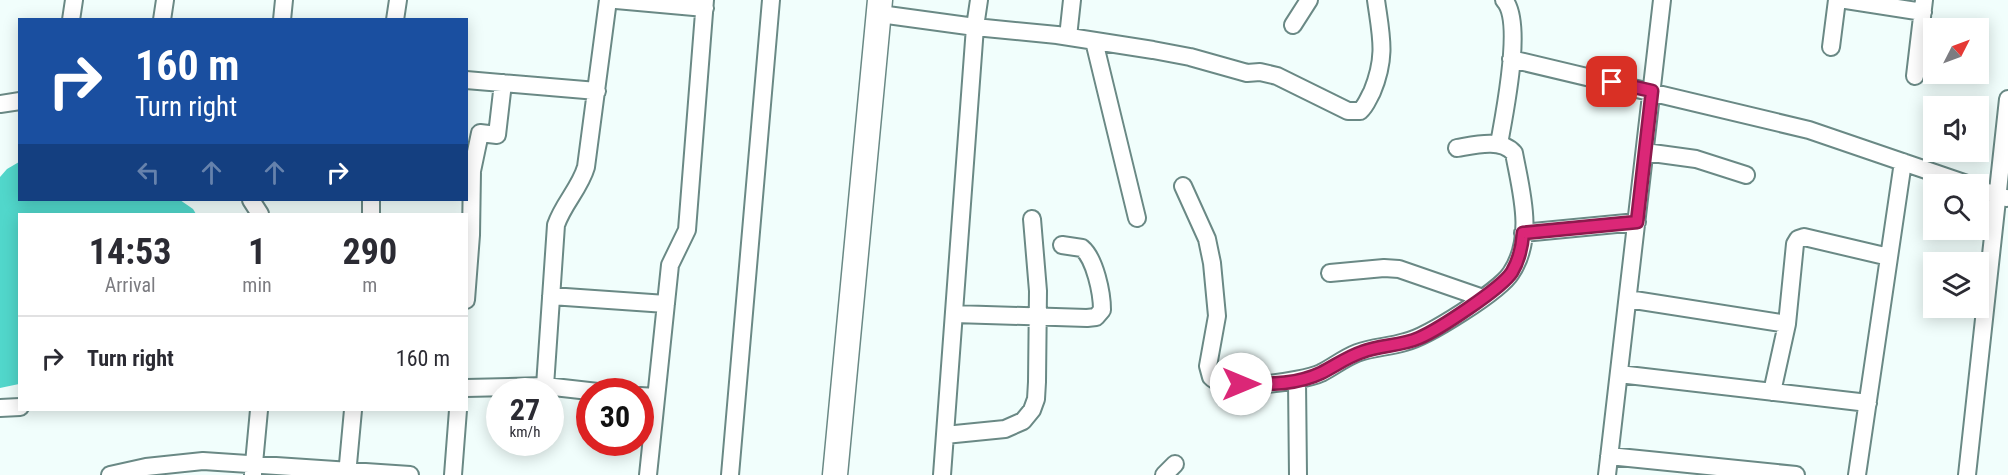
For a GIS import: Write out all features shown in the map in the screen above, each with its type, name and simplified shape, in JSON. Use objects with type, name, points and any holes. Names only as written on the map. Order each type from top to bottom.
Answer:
[{"type":"street","points":[[71,18],[74,0]]},
{"type":"street","points":[[162,18],[165,0]]},
{"type":"street","points":[[282,18],[284,0]]},
{"type":"street","points":[[395,18],[398,0]]},
{"type":"street","points":[[546,378],[556,225],[561,211],[583,177],[597,91],[608,0]]},
{"type":"street","points":[[616,0],[705,4],[687,230],[670,265],[666,304],[652,378]]},
{"type":"street","points":[[730,475],[771,0]]},
{"type":"street","points":[[942,475],[975,27],[979,0]]},
{"type":"street","points":[[1068,37],[1072,0]]},
{"type":"street","points":[[1293,25],[1309,0]]},
{"type":"street","points":[[835,475],[880,7],[975,27],[1094,41],[1190,57],[1247,73],[1260,72],[1277,76],[1348,111],[1359,111],[1368,101],[1377,80],[1382,59],[1376,0]]},
{"type":"street","points":[[1499,144],[1511,59],[1511,14],[1509,5],[1504,0]]},
{"type":"street","points":[[1607,475],[1662,0]]},
{"type":"street","points":[[1831,47],[1837,0]]},
{"type":"street","points":[[1846,0],[1924,6],[1916,76]]},
{"type":"street","points":[[1094,41],[1137,218]]},
{"type":"street","points":[[1511,59],[1809,130],[1938,174]]},
{"type":"street","points":[[468,80],[597,91]]},
{"type":"street","points":[[468,274],[471,235],[469,171],[480,133],[497,135],[503,83]]},
{"type":"street","points":[[1967,475],[2003,197],[2008,99]]},
{"type":"street","points":[[0,104],[18,101]]},
{"type":"street","points":[[1183,186],[1206,239],[1212,262],[1217,316],[1208,366],[1211,377],[1222,384],[1279,384],[1320,373],[1359,352],[1419,338],[1483,298],[1511,274],[1521,250],[1525,218],[1514,153],[1499,144],[1457,148]]},
{"type":"street","points":[[1645,152],[1696,159],[1746,175]]},
{"type":"street","points":[[1857,475],[1903,162]]},
{"type":"street","points":[[945,435],[1005,429],[1023,421],[1036,399],[1038,291],[1032,219]]},
{"type":"street","points":[[1523,233],[1637,222]]},
{"type":"street","points":[[1772,392],[1787,324],[1795,244],[1798,239],[1804,237],[1889,257]]},
{"type":"street","points":[[954,314],[1036,318],[1096,316],[1102,309],[1100,290],[1087,252],[1078,247],[1062,245]]},
{"type":"street","points":[[1330,273],[1384,268],[1399,269],[1483,298]]},
{"type":"street","points":[[551,296],[666,304]]},
{"type":"street","points":[[1628,299],[1787,324]]},
{"type":"street","points":[[1619,374],[1868,403]]},
{"type":"street","points":[[1296,381],[1298,475]]},
{"type":"street","points":[[468,388],[486,387]]},
{"type":"street","points":[[0,408],[18,407]]},
{"type":"street","points":[[253,470],[259,411]]},
{"type":"street","points":[[347,472],[353,411]]},
{"type":"street","points":[[453,475],[458,411]]},
{"type":"street","points":[[648,456],[648,475]]},
{"type":"street","points":[[1609,456],[1796,475]]},
{"type":"street","points":[[114,474],[194,461],[253,470],[410,475]]},
{"type":"water","points":[[18,163],[18,201],[181,201],[195,213],[18,213],[18,384],[0,388],[0,177],[7,169]]},
{"type":"route","points":[[1241,384],[1279,384],[1300,380],[1320,373],[1359,352],[1404,343],[1431,332],[1502,284],[1514,268],[1521,250],[1523,233],[1637,222],[1652,91],[1612,82]]}]
